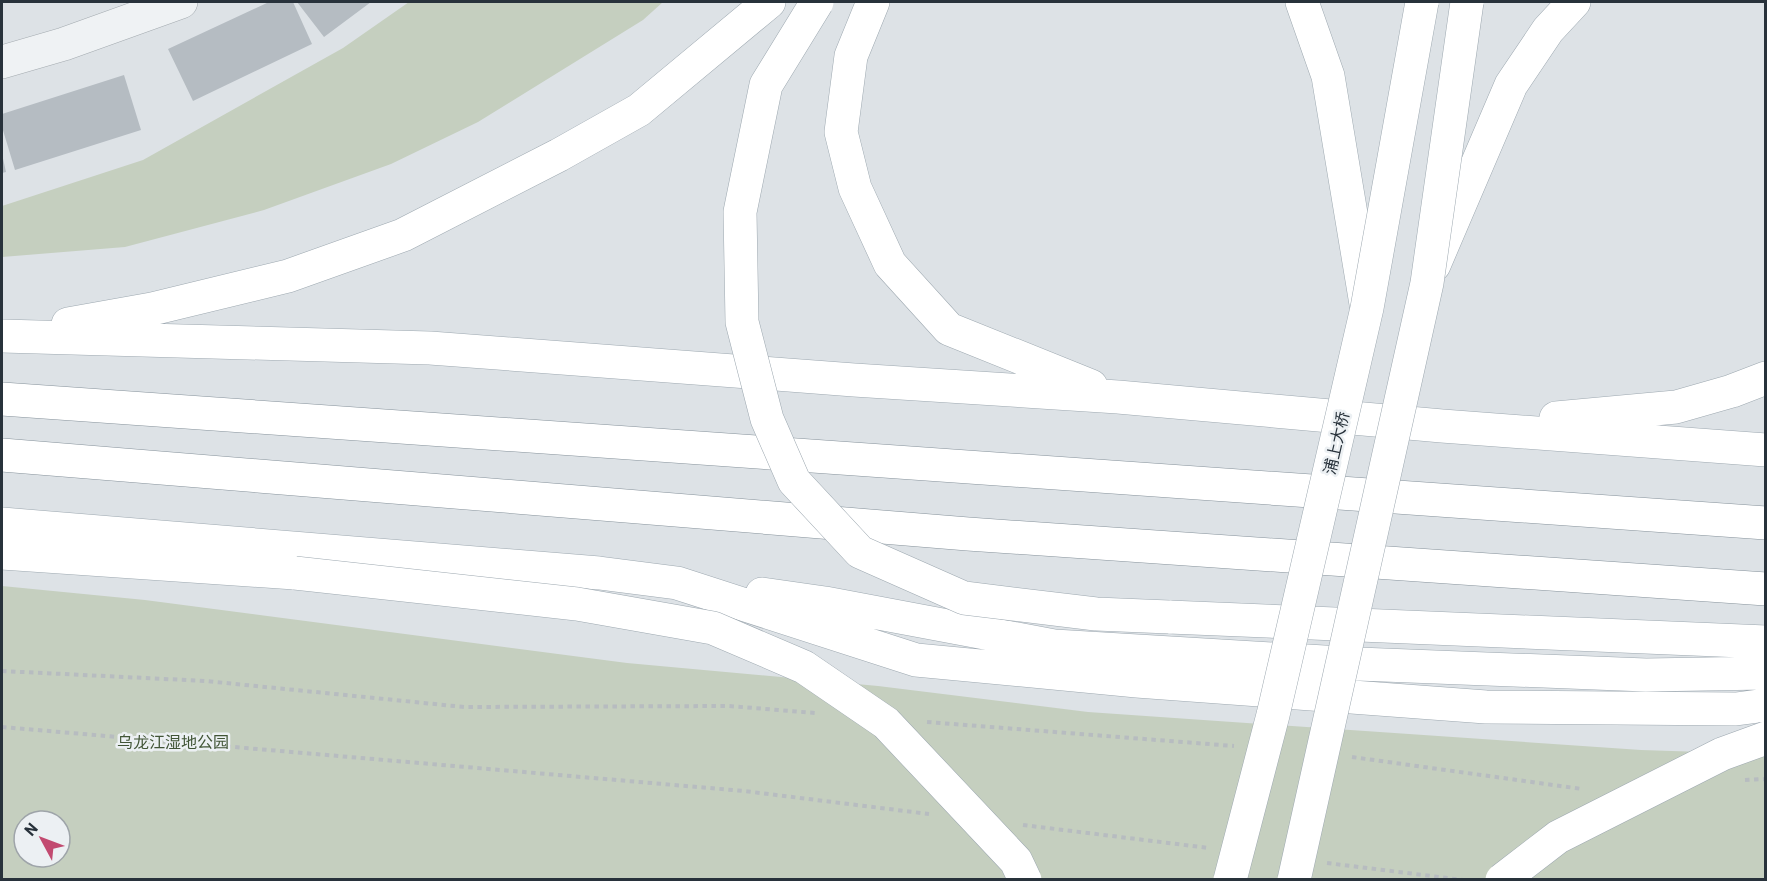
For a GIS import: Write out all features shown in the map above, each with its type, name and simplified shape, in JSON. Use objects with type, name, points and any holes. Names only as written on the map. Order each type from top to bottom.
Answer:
[{"type":"main road","points":[[2,336],[152,309],[288,276],[403,235],[559,155],[639,110],[769,2]]},
{"type":"main road","points":[[817,2],[766,85],[740,212],[742,322],[767,419],[794,481],[860,552],[964,598],[1096,614],[1766,642]]},
{"type":"main road","points":[[873,2],[851,56],[841,132],[855,188],[890,264],[949,329],[1118,397]]},
{"type":"main road","points":[[1302,2],[1328,76],[1367,308]]},
{"type":"main road","name":"浦上大桥","points":[[1230,879],[1274,715],[1367,308],[1422,2]]},
{"type":"main road","points":[[1294,879],[1427,283],[1467,2]]},
{"type":"main road","points":[[1427,283],[1511,86],[1548,30],[1574,2]]},
{"type":"main road","points":[[2,336],[430,348],[866,381],[1118,397],[1442,426],[1766,450]]},
{"type":"main road","points":[[1442,426],[1676,407],[1732,391],[1766,378]]},
{"type":"main road","points":[[2,399],[1766,523]]},
{"type":"main road","points":[[2,455],[968,534],[1766,589]]},
{"type":"main road","points":[[2,524],[600,573],[825,603],[1054,646],[1420,666],[1646,675],[1766,672]]},
{"type":"main road","points":[[2,554],[295,573],[577,604],[713,628],[804,667],[886,723],[1016,861],[1025,879]]},
{"type":"main road","points":[[677,584],[916,660],[1137,681],[1486,707],[1736,709],[1766,705]]},
{"type":"main road","points":[[1502,879],[1558,837],[1722,754],[1766,738]]},
{"type":"street","points":[[2,62],[181,2]]},
{"type":"path","points":[[2,727],[744,791],[932,814]]},
{"type":"path","points":[[1015,824],[1215,849]]},
{"type":"path","points":[[1322,862],[1463,879]]},
{"type":"green space","points":[[409,2],[663,2],[643,20],[478,122],[391,164],[264,210],[125,247],[2,257],[2,206],[143,160],[343,48]]},
{"type":"green space","name":"乌龙江湿地公园","points":[[2,586],[145,600],[627,663],[878,686],[1088,712],[1641,750],[1765,754],[1765,879],[2,879]]},
{"type":"building","points":[[269,2],[293,2],[312,44],[193,101],[168,49]]},
{"type":"building","points":[[297,2],[371,2],[324,37]]},
{"type":"building","points":[[124,75],[141,130],[15,170],[2,127],[2,114]]},
{"type":"building","points":[[2,154],[6,172],[2,173]]}]
